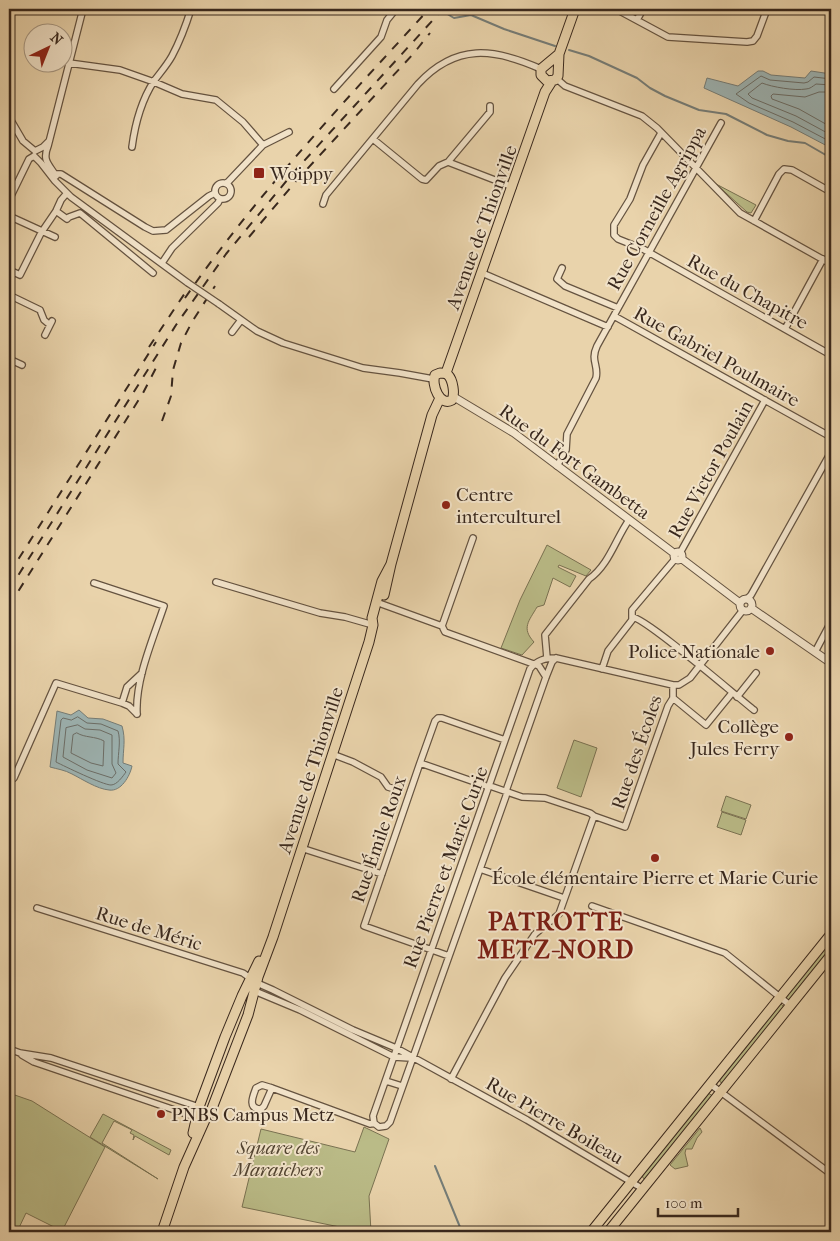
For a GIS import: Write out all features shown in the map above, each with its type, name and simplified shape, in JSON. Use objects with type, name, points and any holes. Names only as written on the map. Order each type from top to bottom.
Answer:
[{"type":"main road","points":[[553,65],[576,10]]},
{"type":"main road","points":[[545,65],[553,65],[559,73],[551,80],[541,75],[541,69],[545,65]]},
{"type":"main road","name":"Avenue de Thionville","points":[[446,373],[545,92],[551,80]]},
{"type":"main road","points":[[446,373],[454,397],[448,402],[443,402],[433,379],[435,375],[446,373]]},
{"type":"main road","name":"Avenue de Thionville","points":[[162,1232],[184,1167],[186,1151],[201,1119],[211,1111],[253,1002],[254,987],[273,937],[373,625],[372,618],[379,603],[382,581],[391,564],[432,414],[440,398]]},
{"type":"main road","points":[[591,1232],[831,934]]},
{"type":"main road","points":[[608,1232],[831,955]]},
{"type":"main road","name":"Avenue de Thionville","points":[[201,1119],[199,1107],[236,1010],[254,987]]},
{"type":"main road","points":[[199,1107],[211,1111]]},
{"type":"street","points":[[72,51],[83,9]]},
{"type":"street","points":[[132,148],[139,115],[154,82],[172,56],[191,9]]},
{"type":"street","points":[[334,89],[382,37],[387,20],[396,9]]},
{"type":"street","points":[[616,9],[668,37],[747,42],[753,41],[757,36],[768,9]]},
{"type":"street","points":[[637,20],[643,9]]},
{"type":"street","points":[[323,204],[326,195],[418,84],[434,70],[457,56],[481,52],[498,54],[541,69]]},
{"type":"street","points":[[72,63],[120,70],[182,94],[218,101],[242,122],[263,146]]},
{"type":"street","points":[[36,154],[43,159],[45,155],[67,72]]},
{"type":"street","points":[[551,80],[642,116],[733,206],[754,221],[831,264]]},
{"type":"street","points":[[373,139],[422,179],[426,180],[439,166],[448,162],[490,112],[490,106]]},
{"type":"street","points":[[9,117],[23,141],[36,154],[67,193],[188,283],[270,338],[348,364],[433,379]]},
{"type":"street","name":"Rue Corneille Agrippa","points":[[557,466],[566,450],[567,434],[596,378],[597,373],[593,360],[594,353],[721,123]]},
{"type":"street","points":[[220,199],[215,193],[215,188],[218,184],[227,183],[263,146],[289,132]]},
{"type":"street","name":"Rue du Chapitre","points":[[661,133],[643,164],[641,174],[630,199],[614,225],[614,235],[618,239],[643,249],[831,355]]},
{"type":"street","points":[[36,154],[49,141]]},
{"type":"street","points":[[9,200],[29,159],[43,150],[48,164],[56,174],[61,187]]},
{"type":"street","points":[[448,162],[513,186]]},
{"type":"street","points":[[754,221],[779,174],[784,169],[790,169],[831,192]]},
{"type":"street","points":[[56,174],[61,174],[153,231],[166,230],[215,193]]},
{"type":"street","points":[[220,199],[226,199],[231,194],[231,189],[227,183]]},
{"type":"street","points":[[9,270],[20,275],[43,231],[67,193]]},
{"type":"street","points":[[162,263],[172,248],[220,199]]},
{"type":"street","points":[[56,212],[67,219],[80,213],[153,272]]},
{"type":"street","points":[[9,216],[55,237]]},
{"type":"street","points":[[785,329],[823,260]]},
{"type":"street","name":"Rue Corneille Agrippa","points":[[562,268],[557,279],[564,286],[618,308]]},
{"type":"street","name":"Rue Gabriel Poulmaire","points":[[482,273],[608,327]]},
{"type":"street","points":[[9,294],[40,310],[44,320],[51,323],[45,335]]},
{"type":"street","name":"Rue Gabriel Poulmaire","points":[[614,316],[831,437]]},
{"type":"street","points":[[232,332],[241,320]]},
{"type":"street","points":[[9,358],[22,365]]},
{"type":"street","name":"Rue du Fort Gambetta","points":[[454,397],[508,430],[678,556],[744,601]]},
{"type":"street","name":"Rue Victor Poulain","points":[[602,668],[608,651],[630,624],[632,610],[636,604],[678,556],[765,400]]},
{"type":"street","points":[[744,601],[751,594],[831,452]]},
{"type":"street","points":[[548,658],[545,635],[589,579],[595,575],[618,541],[620,533],[629,520]]},
{"type":"street","points":[[442,626],[473,538]]},
{"type":"street","points":[[216,582],[320,613],[345,617],[373,625]]},
{"type":"street","points":[[9,782],[14,778],[56,683],[122,703],[129,706],[137,714],[137,698],[143,671],[164,606],[94,583]]},
{"type":"street","points":[[534,664],[548,658],[556,658],[680,685],[686,682],[747,609],[751,602],[744,601]]},
{"type":"street","points":[[379,603],[442,626],[445,632],[534,664],[544,671],[546,677]]},
{"type":"street","points":[[747,609],[831,663]]},
{"type":"street","points":[[632,618],[639,619],[754,710]]},
{"type":"street","points":[[815,652],[831,622]]},
{"type":"street","name":"Rue Pierre et Marie Curie","points":[[534,664],[530,669],[373,1116],[374,1123],[381,1127],[389,1124],[546,677],[552,662],[556,658]]},
{"type":"street","points":[[122,703],[127,687],[143,671]]},
{"type":"street","points":[[673,698],[706,726],[756,673]]},
{"type":"street","name":"Rue des Écoles","points":[[564,898],[594,816],[625,827],[668,706],[673,698],[673,685]]},
{"type":"street","name":"Rue Émile Roux","points":[[448,956],[364,926],[435,721],[438,718],[442,718],[505,740]]},
{"type":"street","points":[[332,754],[377,774],[384,779],[388,786],[398,790]]},
{"type":"street","points":[[420,763],[527,798],[544,798],[594,816]]},
{"type":"street","points":[[301,848],[382,874]]},
{"type":"street","points":[[451,1079],[505,978],[535,934],[559,914],[564,898],[480,868]]},
{"type":"street","points":[[592,906],[725,953],[791,1006]]},
{"type":"street","name":"Rue de Méric","points":[[37,908],[243,973],[254,987]]},
{"type":"street","name":"Rue Pierre Boileau","points":[[254,987],[394,1057],[412,1058]]},
{"type":"street","name":"Rue Pierre Boileau","points":[[254,987],[274,990],[353,1030],[396,1048],[526,1120],[643,1189]]},
{"type":"street","points":[[9,1050],[34,1062],[201,1119]]},
{"type":"street","points":[[20,1054],[51,1058],[199,1107]]},
{"type":"street","points":[[386,1081],[402,1086]]},
{"type":"street","points":[[710,1084],[831,1174]]},
{"type":"street","points":[[272,1088],[370,1124],[374,1123]]},
{"type":"green space","points":[[716,184],[756,205],[751,213],[747,212]]},
{"type":"green space","points":[[547,545],[591,570],[586,576],[559,565],[558,567],[576,576],[570,587],[553,578],[544,605],[537,607],[528,624],[528,633],[534,642],[522,655],[501,648],[520,600]]},
{"type":"green space","points":[[574,740],[597,748],[581,797],[557,788]]},
{"type":"green space","points":[[726,796],[751,805],[746,819],[721,811]]},
{"type":"green space","points":[[722,812],[746,820],[741,835],[717,827]]},
{"type":"green space","points":[[831,938],[831,951],[790,1001],[785,997]]},
{"type":"green space","points":[[780,1003],[784,1007],[724,1083],[720,1082],[720,1079]]},
{"type":"green space","points":[[9,1093],[32,1101],[105,1147],[62,1231],[26,1213],[17,1232],[9,1232]]},
{"type":"green space","points":[[708,1093],[713,1096],[645,1179],[643,1178],[642,1174]]},
{"type":"green space","points":[[103,1114],[171,1150],[169,1155],[135,1136],[133,1140],[134,1135],[130,1133],[132,1130],[114,1121],[102,1143],[158,1179],[90,1137]]},
{"type":"green space","name":"Square des Maraichers","points":[[364,1127],[389,1139],[369,1196],[371,1232],[242,1207],[261,1129],[355,1152]]},
{"type":"green space","points":[[700,1128],[702,1132],[692,1149],[686,1149],[688,1166],[675,1169],[670,1165]]},
{"type":"water","points":[[758,71],[771,75],[805,78],[811,71],[831,74],[831,148],[791,127],[704,88],[707,78],[738,86]]},
{"type":"water","points":[[79,710],[88,718],[103,719],[122,726],[124,740],[123,763],[132,766],[127,779],[121,786],[113,790],[100,788],[69,773],[50,767],[57,711],[71,715]]},
{"type":"waterway","points":[[439,9],[454,18],[471,15],[504,29],[555,46]]},
{"type":"waterway","points":[[569,50],[589,56],[637,78],[665,96],[699,110],[726,114],[767,135],[788,141],[805,143],[831,158]]},
{"type":"waterway","points":[[435,1166],[462,1232]]},
{"type":"railway","points":[[185,298],[271,185],[429,9]]},
{"type":"railway","points":[[9,590],[176,325],[226,254],[293,173],[443,9]]},
{"type":"railway","points":[[249,237],[297,180],[414,53],[430,33]]},
{"type":"railway","points":[[162,421],[171,396],[173,370],[181,343],[215,286]]},
{"type":"railway","points":[[149,347],[187,290]]},
{"type":"railway","points":[[9,574],[156,342]]},
{"type":"railway","points":[[9,606],[143,393],[158,364]]},
{"type":"place","name":"Woippy","points":[[259,173]]},
{"type":"place","name":"Centre interculturel","points":[[446,505]]},
{"type":"place","name":"Police Nationale","points":[[770,651]]},
{"type":"place","name":"Collège Jules Ferry","points":[[789,737]]},
{"type":"place","name":"École élémentaire Pierre et Marie Curie","points":[[655,858]]},
{"type":"place","name":"PNBS Campus Metz","points":[[161,1114]]},
{"type":"district","name":"PATROTTE METZ-NORD","points":[[556,936]]}]
